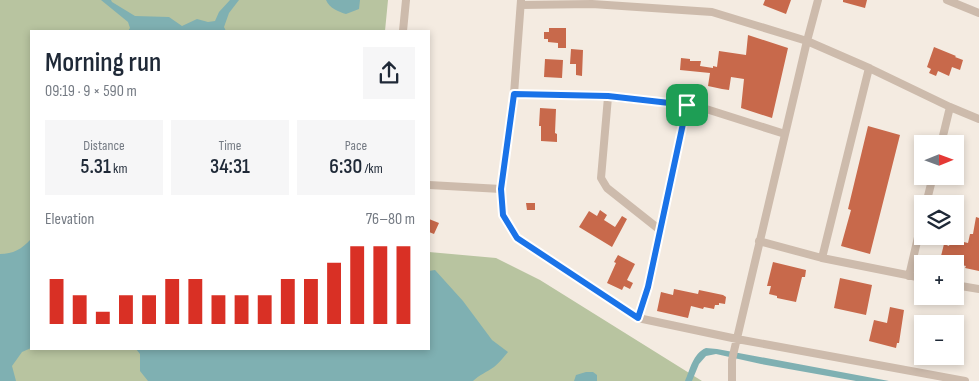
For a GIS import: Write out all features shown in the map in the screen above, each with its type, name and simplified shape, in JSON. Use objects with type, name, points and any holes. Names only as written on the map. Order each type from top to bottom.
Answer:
[{"type":"street","points":[[402,30],[406,0]]},
{"type":"street","points":[[732,381],[734,351],[818,0]]},
{"type":"street","points":[[947,0],[979,13]]},
{"type":"street","points":[[965,381],[930,378],[638,318],[517,238],[503,215],[501,189],[514,94],[521,3],[592,4],[712,12],[807,41],[979,119]]},
{"type":"street","points":[[822,258],[869,68]]},
{"type":"street","points":[[514,94],[608,96],[687,105],[703,108],[785,134]]},
{"type":"street","points":[[608,96],[601,178],[608,188],[660,230]]},
{"type":"street","points":[[638,318],[648,287],[687,105]]},
{"type":"street","points":[[943,135],[950,107]]},
{"type":"street","points":[[430,184],[501,189]]},
{"type":"street","points":[[759,241],[822,258],[914,277]]},
{"type":"street","points":[[909,276],[916,245]]},
{"type":"street","points":[[964,286],[979,289]]},
{"type":"green space","points":[[0,0],[388,0],[385,30],[30,30],[30,350],[430,350],[430,252],[496,258],[540,280],[702,381],[0,381]]},
{"type":"water","points":[[101,0],[111,0],[135,16],[169,17],[182,26],[197,19],[208,22],[215,21],[219,12],[230,0],[239,0],[229,13],[224,27],[226,30],[129,30],[128,22]]},
{"type":"water","points":[[326,0],[360,0],[359,9],[346,14],[337,11]]},
{"type":"water","points":[[30,240],[30,348],[22,352],[12,366],[16,381],[0,381],[0,254],[9,253],[24,246]]},
{"type":"water","points":[[435,270],[463,301],[492,340],[508,352],[494,367],[473,381],[148,381],[140,371],[140,354],[137,350],[430,350],[430,271]]},
{"type":"water","points":[[706,348],[889,381],[856,381],[716,354],[706,356],[699,364],[692,381],[685,381],[695,358]]},
{"type":"water","points":[[593,372],[597,375],[597,381],[574,381],[576,375]]},
{"type":"building","points":[[765,0],[791,0],[786,14],[763,5]]},
{"type":"building","points":[[843,0],[867,0],[865,8],[843,2]]},
{"type":"building","points":[[549,28],[566,28],[566,48],[558,48],[558,43],[548,42],[548,39],[544,39],[544,32],[549,32]]},
{"type":"building","points":[[748,35],[788,48],[772,118],[741,108],[744,79],[731,77],[729,90],[708,86],[710,73],[680,70],[681,58],[690,59],[690,61],[701,61],[700,66],[713,68],[713,66],[717,67],[719,51],[746,55]]},
{"type":"building","points":[[934,47],[963,60],[960,70],[952,67],[949,76],[938,71],[936,76],[929,73],[931,69],[927,67]]},
{"type":"building","points":[[571,49],[583,50],[582,76],[576,75],[576,64],[570,64]]},
{"type":"building","points":[[545,59],[563,60],[562,78],[544,77]]},
{"type":"building","points":[[540,108],[556,109],[555,133],[557,134],[557,142],[541,141],[541,126],[539,126]]},
{"type":"building","points":[[868,126],[900,135],[870,254],[841,246],[851,210],[848,209]]},
{"type":"building","points":[[526,203],[535,203],[535,210],[527,210]]},
{"type":"building","points":[[600,210],[607,215],[604,220],[615,227],[622,216],[627,219],[612,247],[579,227],[589,211],[597,216]]},
{"type":"building","points":[[976,217],[979,218],[979,271],[965,268],[964,255],[941,255],[944,245],[964,245],[964,242],[968,243],[970,234],[973,234]]},
{"type":"building","points":[[430,219],[439,223],[434,234],[430,232]]},
{"type":"building","points":[[618,255],[635,264],[627,280],[633,283],[630,289],[624,286],[622,290],[607,283]]},
{"type":"building","points":[[773,262],[806,270],[805,277],[802,277],[796,302],[777,298],[777,296],[769,294],[771,286],[767,286]]},
{"type":"building","points":[[840,278],[872,285],[866,315],[834,308]]},
{"type":"building","points":[[674,289],[698,294],[699,290],[723,295],[726,297],[725,304],[719,303],[719,305],[715,305],[714,309],[691,306],[688,318],[657,311],[661,292],[673,295]]},
{"type":"building","points":[[890,307],[904,310],[899,343],[897,343],[896,348],[869,341],[874,320],[887,323]]},
{"type":"route","points":[[514,94],[608,96],[687,105],[648,287],[638,318],[517,238],[503,215],[501,189],[514,94]]}]
